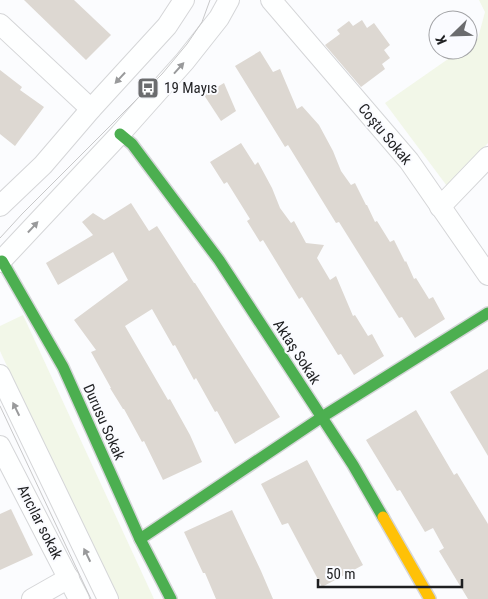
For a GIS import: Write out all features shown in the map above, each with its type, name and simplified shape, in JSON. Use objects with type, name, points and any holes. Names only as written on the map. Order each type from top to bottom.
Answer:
[{"type":"street","points":[[0,206],[43,164],[167,26],[184,0]]},
{"type":"street","points":[[1,262],[185,61],[219,18],[229,0]]},
{"type":"street","name":"Coştu Sokak","points":[[271,0],[409,161],[488,275]]},
{"type":"street","points":[[0,24],[91,109]]},
{"type":"street","name":"Aktaş Sokak","points":[[120,134],[132,144],[219,260],[353,465],[430,599]]},
{"type":"street","points":[[440,207],[488,157]]},
{"type":"street","name":"Durusu Sokak","points":[[1,262],[63,367],[140,539],[171,599]]},
{"type":"street","points":[[140,539],[322,417],[488,313]]},
{"type":"street","points":[[0,375],[108,599]]},
{"type":"street","name":"Arıcılar sokak","points":[[0,446],[79,599]]},
{"type":"street","points":[[32,599],[69,578]]},
{"type":"shaded area","points":[[479,0],[488,0],[488,143],[447,186],[385,103],[447,60],[478,60],[478,38],[485,12]]},
{"type":"shaded area","points":[[23,315],[154,599],[114,599],[0,351],[0,326]]},
{"type":"building","points":[[24,0],[74,0],[111,35],[86,60]]},
{"type":"building","points":[[362,20],[367,28],[374,23],[390,45],[384,50],[390,58],[382,64],[385,69],[361,87],[325,45],[340,34],[337,30],[349,21],[353,26]]},
{"type":"building","points":[[260,51],[273,72],[280,69],[297,109],[302,106],[319,125],[341,171],[351,185],[355,183],[375,222],[377,221],[390,242],[394,240],[414,279],[416,278],[429,299],[433,297],[445,319],[415,338],[402,317],[399,318],[339,222],[336,223],[288,145],[285,147],[235,66]]},
{"type":"building","points":[[0,70],[22,87],[20,90],[44,107],[15,146],[0,134]]},
{"type":"building","points":[[224,83],[236,111],[221,121],[204,95]]},
{"type":"building","points":[[241,143],[255,165],[258,162],[280,208],[291,223],[294,221],[306,243],[324,245],[317,258],[330,280],[336,276],[353,316],[355,315],[368,336],[372,334],[384,356],[354,375],[341,354],[338,355],[302,297],[299,299],[263,240],[260,242],[247,221],[250,219],[227,182],[224,184],[210,162]]},
{"type":"building","points":[[131,203],[149,231],[157,226],[280,417],[235,444],[217,411],[215,412],[196,378],[194,380],[152,309],[125,326],[168,400],[170,399],[190,435],[202,462],[163,480],[144,441],[142,442],[91,352],[96,350],[74,320],[128,280],[113,252],[58,285],[46,263],[93,235],[82,222],[93,213],[104,220]]},
{"type":"building","points":[[488,369],[488,456],[450,392]]},
{"type":"building","points":[[416,410],[454,475],[457,473],[488,524],[488,599],[468,599],[439,551],[444,548],[433,528],[425,532],[400,490],[397,491],[366,440]]},
{"type":"building","points":[[307,460],[363,565],[322,587],[288,523],[282,525],[261,484]]},
{"type":"building","points":[[11,509],[33,555],[0,570],[0,514]]},
{"type":"building","points":[[232,510],[273,599],[216,599],[184,532]]},
{"type":"tram line","points":[[0,238],[162,74],[187,44],[202,22],[210,0]]},
{"type":"tram line","points":[[0,406],[91,599]]},
{"type":"traffic: fast","points":[[120,134],[132,144],[219,260],[353,465],[383,517]]},
{"type":"traffic: fast","points":[[2,261],[63,367],[140,539],[171,599]]},
{"type":"traffic: fast","points":[[140,539],[322,417],[488,313]]},
{"type":"traffic: slow","points":[[383,517],[430,599]]},
{"type":"place","name":"19 Mayıs","points":[[148,88]]}]
